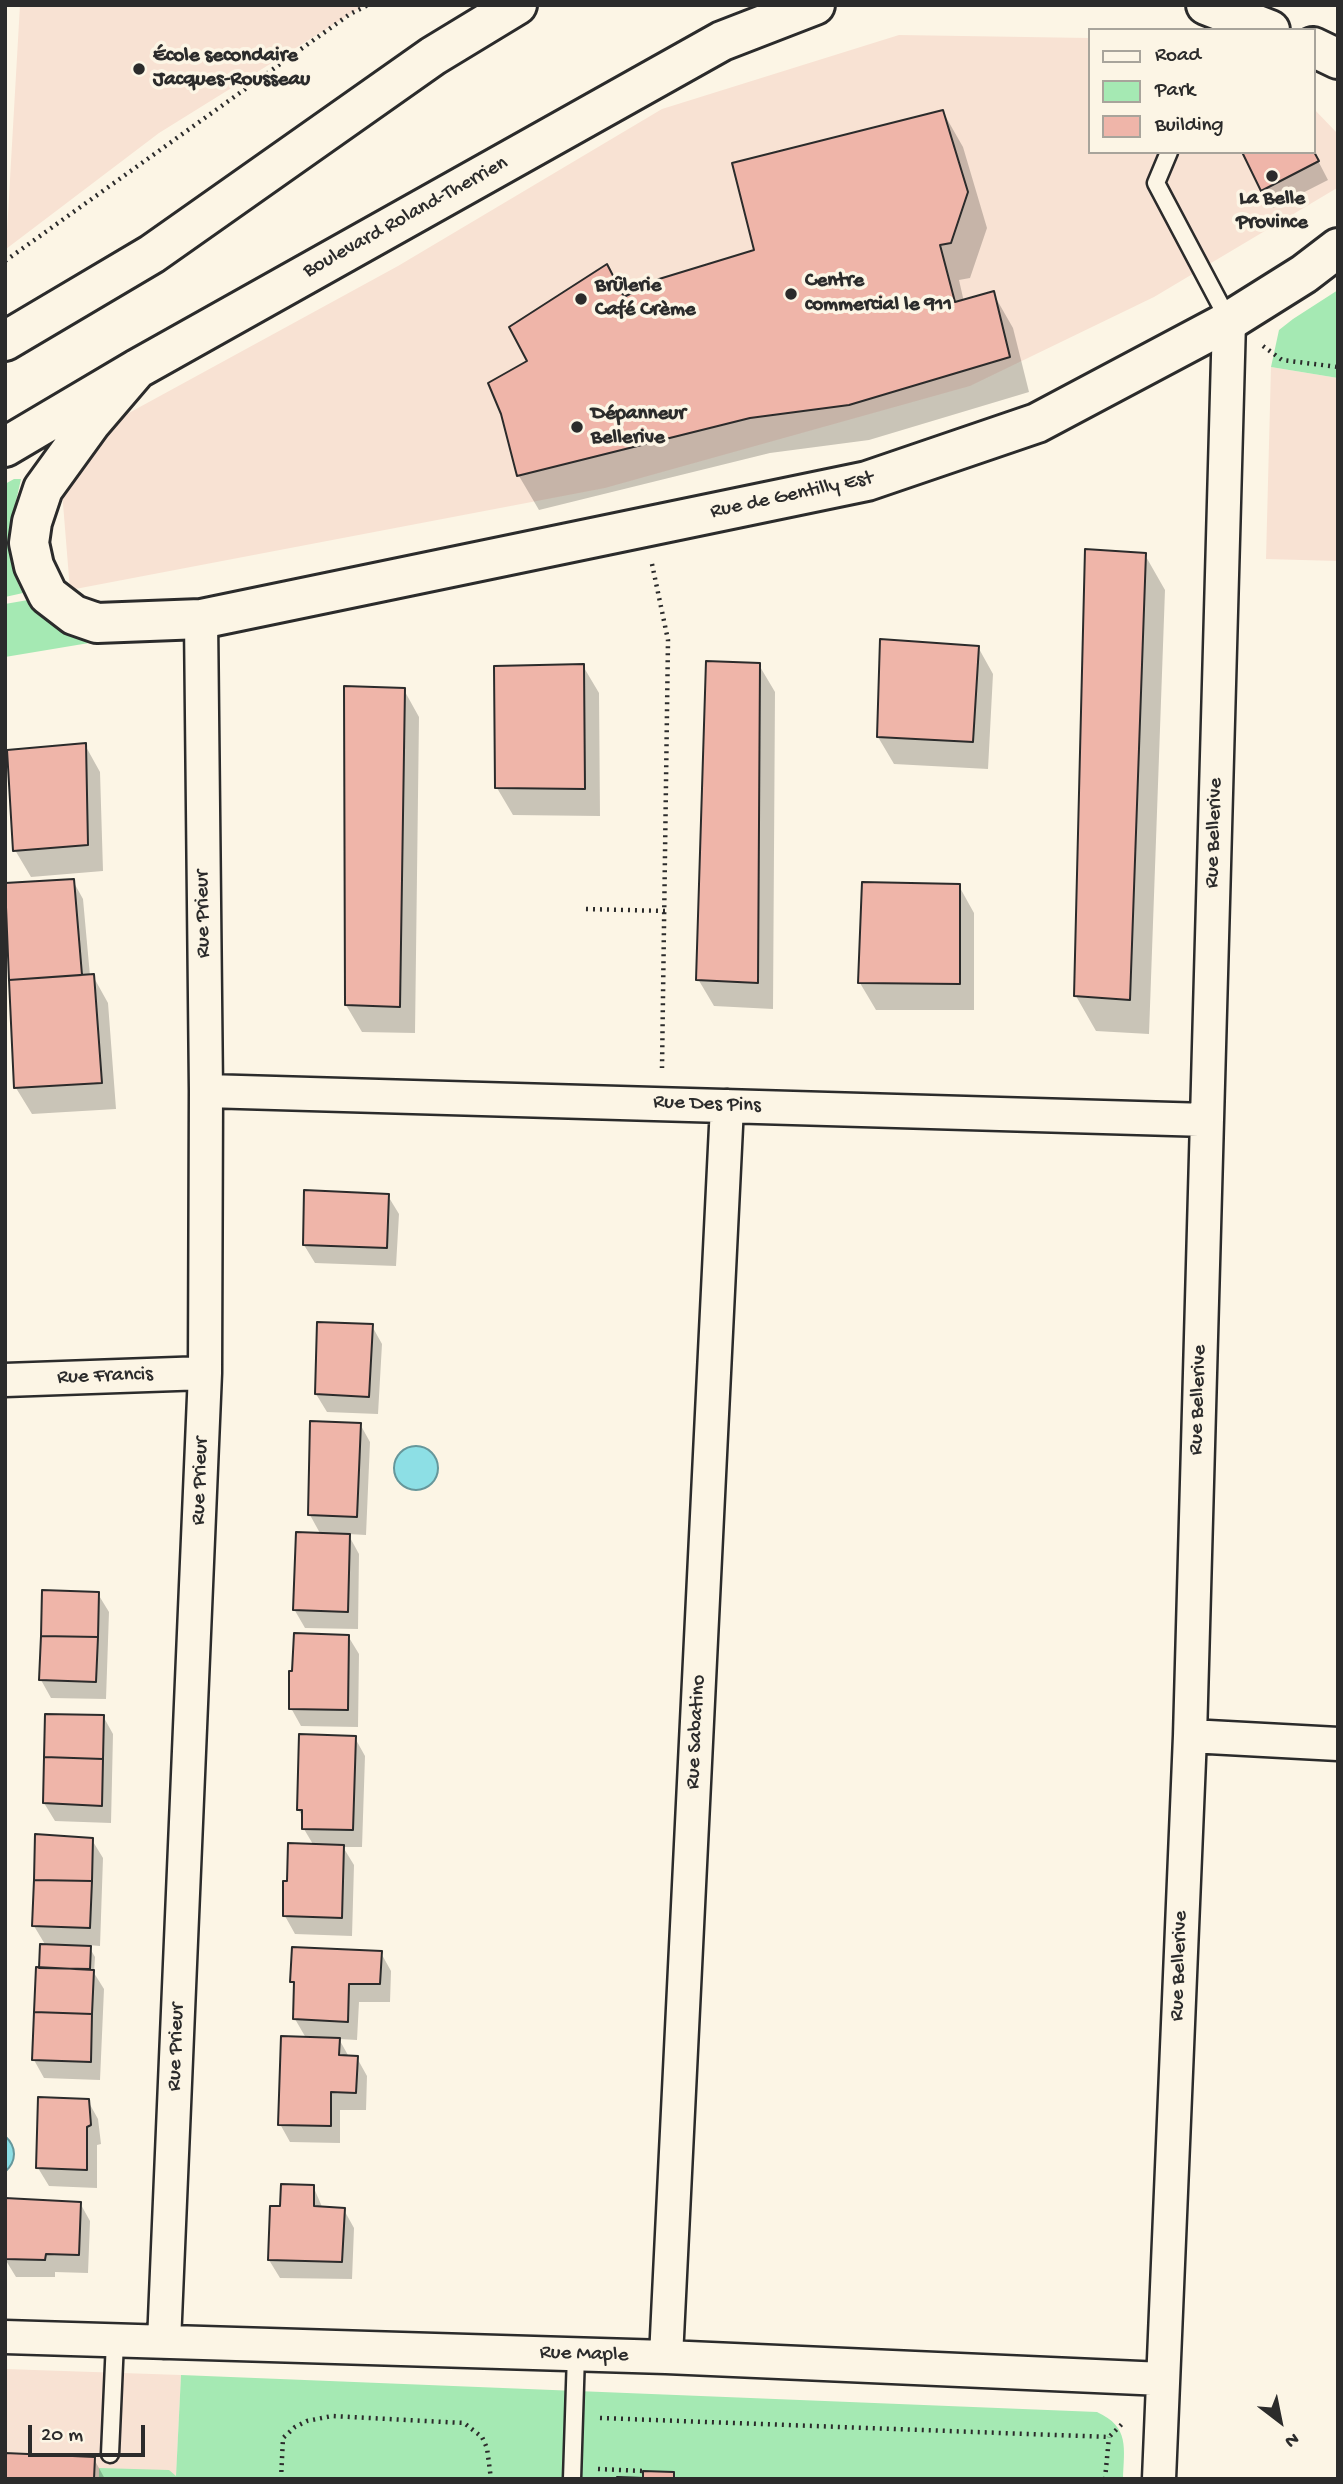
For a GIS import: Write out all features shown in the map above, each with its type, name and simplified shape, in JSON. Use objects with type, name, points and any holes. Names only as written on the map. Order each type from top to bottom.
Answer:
[{"type":"main road","points":[[5,341],[152,254],[433,55],[517,5]]},
{"type":"main road","name":"Boulevard Roland-Therrien","points":[[5,447],[137,369],[722,41],[815,5]]},
{"type":"main road","points":[[1216,16],[1262,28]]},
{"type":"main road","points":[[1315,48],[1338,59]]},
{"type":"main road","name":"Rue de Gentilly Est","points":[[137,369],[90,424],[43,489],[32,522],[29,542],[34,566],[48,595],[74,615],[97,623],[201,619],[867,481],[1037,423],[1229,321],[1304,274],[1338,248]]},
{"type":"street","name":"Rue Bellerive","points":[[1159,2479],[1190,1737],[1229,321]]},
{"type":"street","name":"Rue Prieur","points":[[164,2342],[205,1373],[206,1091],[201,619]]},
{"type":"street","name":"Rue Des Pins","points":[[206,1091],[1207,1120]]},
{"type":"street","name":"Rue Sabatino","points":[[666,2357],[727,1106]]},
{"type":"street","name":"Rue Francis","points":[[5,1380],[205,1373]]},
{"type":"street","points":[[1190,1737],[1338,1744]]},
{"type":"street","name":"Rue Maple","points":[[5,2337],[666,2357],[1163,2379]]},
{"type":"lane","points":[[1168,154],[1156,183],[1229,321]]},
{"type":"lane","points":[[110,2454],[115,2341]]},
{"type":"lane","points":[[572,2479],[576,2354]]},
{"type":"path","points":[[5,261],[350,14],[368,5]]},
{"type":"path","points":[[1229,321],[1282,359],[1338,367]]},
{"type":"path","points":[[644,528],[668,640],[662,1104]]},
{"type":"path","points":[[586,909],[666,911]]},
{"type":"path","points":[[281,2479],[283,2438],[286,2433],[307,2421],[332,2416],[464,2423],[482,2437],[489,2455],[491,2479]]},
{"type":"path","points":[[592,2418],[1109,2437]]},
{"type":"path","points":[[1105,2479],[1109,2437],[1122,2424]]},
{"type":"path","points":[[590,2468],[643,2471]]},
{"type":"shaded area","name":"École secondaire Jacques-Rousseau","points":[[20,5],[365,5],[159,133],[6,249]]},
{"type":"shaded area","points":[[899,35],[1088,38],[1088,154],[1315,154],[1315,110],[1338,134],[1337,188],[1154,297],[970,386],[605,488],[70,590],[61,479],[105,426],[398,266],[662,109]]},
{"type":"shaded area","points":[[1271,367],[1338,378],[1338,561],[1266,559]]},
{"type":"shaded area","points":[[5,2369],[181,2375],[176,2479],[5,2479]]},
{"type":"green space","points":[[1338,290],[1338,378],[1271,367],[1279,330]]},
{"type":"green space","points":[[21,479],[12,523],[10,550],[16,578],[23,593],[5,597],[5,484]]},
{"type":"green space","points":[[28,600],[46,616],[125,637],[5,657],[5,604]]},
{"type":"green space","points":[[181,2375],[1097,2412],[1115,2424],[1120,2432],[1124,2448],[1123,2479],[99,2479],[99,2468],[169,2470],[176,2476]]},
{"type":"water","points":[[416,1446],[432,1452],[438,1468],[432,1484],[416,1490],[400,1484],[394,1468],[400,1452]]},
{"type":"water","points":[[5,2136],[12,2145],[14,2154],[12,2163],[5,2172]]},
{"type":"building","name":"Centre commercial le 911","points":[[943,110],[968,192],[951,243],[940,245],[955,302],[994,291],[1010,357],[849,405],[750,418],[517,476],[501,414],[488,383],[527,361],[509,327],[607,264],[624,297],[659,279],[754,250],[732,163]]},
{"type":"building","name":"La Belle Province","points":[[1243,154],[1315,154],[1319,161],[1261,191]]},
{"type":"building","points":[[1085,549],[1146,553],[1130,1000],[1074,996]]},
{"type":"building","points":[[880,639],[979,646],[973,742],[877,737]]},
{"type":"building","points":[[706,661],[760,663],[758,983],[696,980]]},
{"type":"building","points":[[584,664],[585,789],[495,788],[494,666]]},
{"type":"building","points":[[344,686],[405,688],[400,1007],[345,1005]]},
{"type":"building","points":[[86,743],[88,845],[13,851],[7,750]]},
{"type":"building","points":[[74,879],[82,975],[9,980],[5,883]]},
{"type":"building","points":[[862,882],[960,884],[960,984],[858,983]]},
{"type":"building","points":[[94,974],[102,1083],[14,1088],[9,980]]},
{"type":"building","points":[[304,1190],[389,1194],[387,1248],[303,1245]]},
{"type":"building","points":[[317,1322],[373,1324],[369,1397],[315,1394]]},
{"type":"building","points":[[310,1421],[361,1423],[357,1517],[308,1515]]},
{"type":"building","points":[[296,1532],[350,1534],[348,1612],[293,1610]]},
{"type":"building","points":[[42,1590],[99,1592],[98,1637],[41,1636]]},
{"type":"building","points":[[294,1633],[349,1635],[348,1710],[289,1709],[289,1671],[292,1671]]},
{"type":"building","points":[[41,1636],[98,1637],[96,1682],[39,1680]]},
{"type":"building","points":[[45,1714],[104,1715],[103,1759],[44,1757]]},
{"type":"building","points":[[299,1734],[356,1736],[353,1830],[302,1829],[302,1810],[297,1810]]},
{"type":"building","points":[[44,1757],[103,1759],[102,1806],[43,1803]]},
{"type":"building","points":[[35,1834],[93,1838],[92,1881],[34,1880]]},
{"type":"building","points":[[288,1843],[344,1845],[342,1918],[283,1916],[283,1881],[287,1881]]},
{"type":"building","points":[[34,1880],[92,1881],[90,1928],[32,1926]]},
{"type":"building","points":[[40,1944],[91,1946],[90,1969],[39,1968]]},
{"type":"building","points":[[292,1947],[382,1951],[380,1984],[349,1984],[348,2022],[293,2019],[294,1982],[290,1982]]},
{"type":"building","points":[[36,1967],[94,1970],[92,2014],[34,2012]]},
{"type":"building","points":[[34,2012],[92,2014],[91,2062],[32,2060]]},
{"type":"building","points":[[281,2036],[340,2038],[339,2055],[358,2056],[356,2093],[331,2092],[331,2126],[278,2125]]},
{"type":"building","points":[[38,2097],[89,2099],[91,2125],[87,2127],[87,2170],[36,2168]]},
{"type":"building","points":[[281,2184],[314,2185],[314,2206],[345,2208],[342,2262],[268,2260],[270,2206],[280,2206]]},
{"type":"building","points":[[5,2198],[81,2202],[79,2255],[46,2254],[45,2260],[5,2259]]},
{"type":"building","points":[[5,2453],[95,2457],[94,2479],[5,2479]]},
{"type":"building","points":[[643,2471],[674,2472],[674,2479],[617,2479],[643,2478]]},
{"type":"place","name":"École secondaire Jacques-Rousseau","points":[[139,69]]},
{"type":"place","name":"La Belle Province","points":[[1272,176]]},
{"type":"place","name":"Centre commercial le 911","points":[[791,294]]},
{"type":"place","name":"Brûlerie Café Crème","points":[[581,299]]},
{"type":"place","name":"Dépanneur Bellerive","points":[[577,427]]}]
